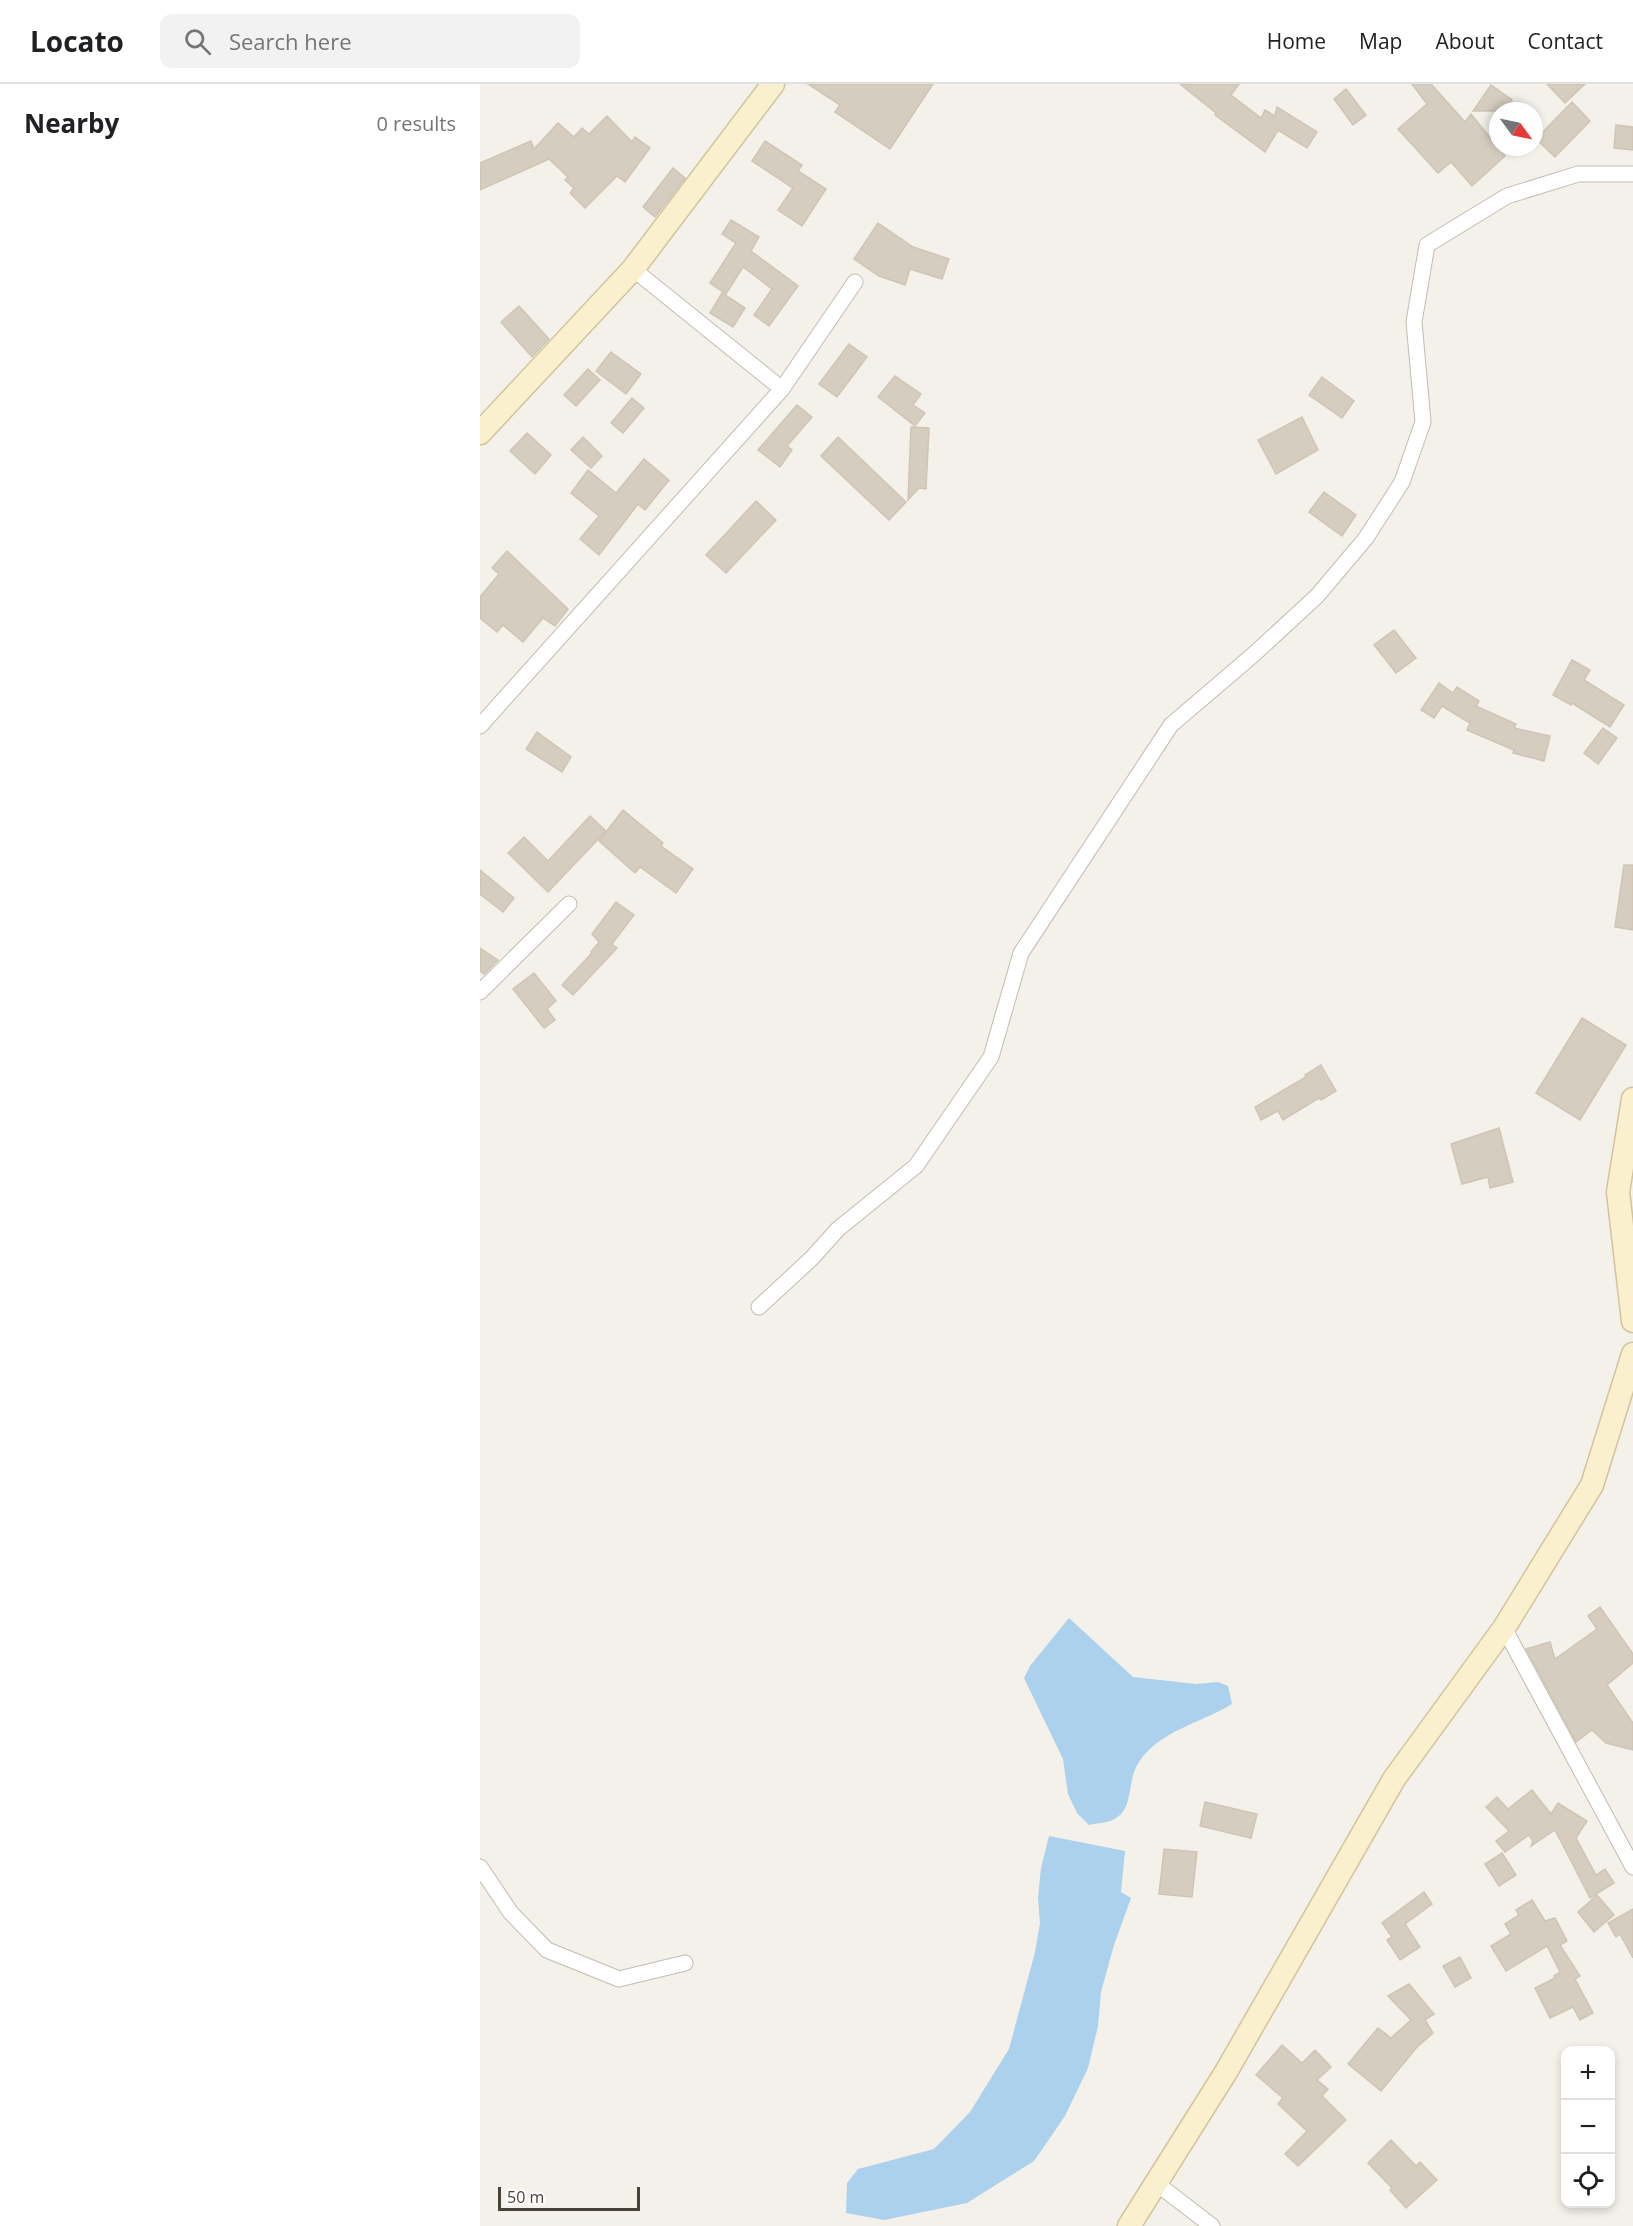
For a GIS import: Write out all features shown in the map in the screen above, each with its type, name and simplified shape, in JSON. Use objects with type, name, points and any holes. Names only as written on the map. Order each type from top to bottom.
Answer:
[{"type":"main road","points":[[480,433],[633,269],[773,84]]},
{"type":"main road","points":[[1633,1099],[1618,1192],[1633,1321]]},
{"type":"main road","points":[[1129,2226],[1226,2072],[1394,1779],[1504,1628],[1592,1485],[1633,1354]]},
{"type":"street","points":[[759,1307],[812,1258],[838,1229],[916,1166],[991,1057],[1021,953],[1171,725],[1253,655],[1317,596],[1366,538],[1402,482],[1423,422],[1414,322],[1427,245],[1507,196],[1578,174],[1633,174]]},
{"type":"street","points":[[633,269],[782,389]]},
{"type":"street","points":[[481,722],[782,389],[855,282]]},
{"type":"street","points":[[480,992],[569,904]]},
{"type":"street","points":[[1504,1628],[1633,1867]]},
{"type":"street","points":[[480,1868],[511,1913],[547,1950],[619,1979],[685,1963]]},
{"type":"street","points":[[1156,2183],[1212,2226]]},
{"type":"water","points":[[1069,1618],[1133,1677],[1196,1684],[1218,1682],[1228,1686],[1232,1704],[1176,1731],[1155,1744],[1136,1766],[1127,1804],[1121,1814],[1110,1821],[1089,1825],[1077,1813],[1068,1794],[1063,1759],[1024,1678],[1030,1666]]},
{"type":"water","points":[[1049,1836],[1125,1851],[1121,1892],[1131,1898],[1114,1945],[1101,1992],[1098,2026],[1088,2068],[1065,2116],[1034,2161],[967,2203],[884,2220],[846,2213],[847,2183],[858,2169],[934,2149],[970,2112],[1009,2049],[1035,1952],[1040,1923],[1038,1898],[1041,1868]]},
{"type":"building","points":[[808,84],[933,84],[890,149],[835,112],[840,105]]},
{"type":"building","points":[[1180,84],[1239,84],[1231,95],[1261,118],[1265,110],[1275,116],[1277,107],[1317,132],[1307,148],[1278,130],[1265,152],[1215,115],[1216,113]]},
{"type":"building","points":[[1412,84],[1431,84],[1465,122],[1471,114],[1489,136],[1489,156],[1505,156],[1472,186],[1451,162],[1438,173],[1398,129],[1427,104]]},
{"type":"building","points":[[1547,84],[1585,84],[1565,103]]},
{"type":"building","points":[[1491,85],[1512,100],[1511,102],[1489,102],[1489,111],[1473,111]]},
{"type":"building","points":[[1346,89],[1366,115],[1353,125],[1334,99]]},
{"type":"building","points":[[1572,102],[1590,121],[1555,157],[1543,146],[1543,132]]},
{"type":"building","points":[[607,116],[632,142],[635,137],[650,148],[625,182],[617,176],[585,208],[570,193],[574,188],[565,180],[568,177],[549,159],[480,190],[480,163],[531,141],[534,149],[558,123],[574,137],[582,128],[589,134]]},
{"type":"building","points":[[1616,125],[1633,127],[1633,150],[1614,148]]},
{"type":"building","points":[[765,141],[802,165],[798,171],[826,189],[802,226],[778,210],[793,188],[752,161]]},
{"type":"building","points":[[673,168],[685,178],[655,217],[643,207]]},
{"type":"building","points":[[731,220],[759,237],[751,251],[798,286],[769,326],[754,315],[772,289],[743,267],[726,294],[710,283],[736,243],[722,234]]},
{"type":"building","points":[[878,223],[913,247],[949,259],[942,279],[910,269],[905,285],[879,276],[854,259]]},
{"type":"building","points":[[722,293],[745,308],[733,327],[710,313]]},
{"type":"building","points":[[519,306],[549,339],[532,357],[501,322]]},
{"type":"building","points":[[849,344],[867,357],[837,397],[819,384]]},
{"type":"building","points":[[611,352],[641,374],[626,394],[596,371]]},
{"type":"building","points":[[588,369],[600,380],[576,406],[564,395]]},
{"type":"building","points":[[895,376],[921,394],[913,405],[925,413],[915,426],[878,397]]},
{"type":"building","points":[[1322,377],[1354,401],[1342,418],[1309,395]]},
{"type":"building","points":[[632,398],[644,408],[623,433],[611,423]]},
{"type":"building","points":[[797,405],[812,417],[787,446],[792,450],[780,467],[758,450]]},
{"type":"building","points":[[1302,417],[1318,450],[1276,474],[1258,440]]},
{"type":"building","points":[[911,427],[929,428],[926,489],[919,488],[908,500]]},
{"type":"building","points":[[527,433],[551,455],[535,474],[510,451]]},
{"type":"building","points":[[583,437],[602,456],[591,468],[571,450]]},
{"type":"building","points":[[838,437],[906,502],[889,520],[821,456]]},
{"type":"building","points":[[644,459],[669,480],[645,510],[638,504],[599,555],[580,539],[599,516],[571,493],[588,470],[616,493]]},
{"type":"building","points":[[1324,492],[1356,515],[1342,536],[1309,512]]},
{"type":"building","points":[[756,501],[776,520],[726,573],[706,555]]},
{"type":"building","points":[[507,551],[568,609],[555,626],[543,618],[523,642],[503,625],[497,632],[480,618],[480,597],[499,574],[492,568]]},
{"type":"building","points":[[1394,630],[1416,658],[1396,673],[1374,645]]},
{"type":"building","points":[[1572,660],[1590,670],[1584,680],[1624,705],[1610,727],[1572,703],[1571,705],[1553,695]]},
{"type":"building","points":[[1439,683],[1453,693],[1457,687],[1479,701],[1476,706],[1516,724],[1514,728],[1550,736],[1544,761],[1513,753],[1514,750],[1467,730],[1470,723],[1442,706],[1434,718],[1421,710]]},
{"type":"building","points":[[1603,728],[1617,738],[1598,764],[1584,753]]},
{"type":"building","points":[[537,732],[571,757],[562,772],[526,749]]},
{"type":"building","points":[[623,810],[663,843],[661,846],[693,869],[676,893],[640,867],[635,873],[599,841]]},
{"type":"building","points":[[590,816],[606,831],[548,892],[508,853],[524,837],[548,861]]},
{"type":"building","points":[[1624,865],[1633,865],[1633,930],[1615,927]]},
{"type":"building","points":[[480,870],[514,898],[503,912],[480,894]]},
{"type":"building","points":[[616,902],[634,915],[612,944],[617,948],[573,995],[562,985],[592,953],[599,942],[592,934]]},
{"type":"building","points":[[480,948],[498,960],[484,974],[480,971]]},
{"type":"building","points":[[534,973],[556,1001],[547,1009],[555,1020],[544,1028],[513,989]]},
{"type":"building","points":[[1582,1018],[1626,1045],[1580,1120],[1536,1093]]},
{"type":"building","points":[[1321,1065],[1336,1091],[1321,1100],[1319,1098],[1283,1120],[1278,1111],[1261,1120],[1255,1107],[1306,1077],[1305,1075]]},
{"type":"building","points":[[1499,1128],[1513,1182],[1490,1188],[1488,1177],[1462,1184],[1451,1144]]},
{"type":"building","points":[[1600,1607],[1633,1654],[1633,1663],[1607,1685],[1633,1723],[1633,1750],[1606,1743],[1592,1730],[1576,1742],[1526,1649],[1550,1642],[1555,1659],[1597,1629],[1588,1616]]},
{"type":"building","points":[[1532,1790],[1551,1814],[1558,1803],[1587,1821],[1576,1838],[1596,1875],[1605,1869],[1614,1883],[1590,1898],[1555,1830],[1531,1846],[1533,1841],[1529,1835],[1505,1852],[1496,1841],[1509,1831],[1486,1807],[1497,1797],[1508,1809]]},
{"type":"building","points":[[1205,1802],[1257,1814],[1251,1838],[1200,1826]]},
{"type":"building","points":[[1164,1849],[1197,1852],[1192,1897],[1159,1894]]},
{"type":"building","points":[[1502,1853],[1516,1875],[1499,1886],[1485,1864]]},
{"type":"building","points":[[1424,1892],[1432,1904],[1405,1924],[1420,1947],[1400,1960],[1387,1940],[1392,1937],[1382,1923]]},
{"type":"building","points":[[1597,1895],[1614,1915],[1594,1932],[1578,1912]]},
{"type":"building","points":[[1532,1900],[1545,1921],[1555,1918],[1567,1941],[1560,1945],[1580,1976],[1575,1979],[1593,2013],[1580,2020],[1573,2007],[1550,2018],[1535,1988],[1555,1978],[1554,1976],[1560,1972],[1547,1946],[1506,1971],[1491,1946],[1511,1934],[1505,1924],[1519,1915],[1516,1910]]},
{"type":"building","points":[[1633,1909],[1633,1958],[1620,1934],[1616,1937],[1608,1923]]},
{"type":"building","points":[[1460,1957],[1471,1978],[1455,1987],[1443,1966]]},
{"type":"building","points":[[1409,1984],[1434,2014],[1425,2020],[1433,2033],[1417,2047],[1381,2091],[1348,2064],[1378,2028],[1391,2038],[1411,2020],[1388,1996]]},
{"type":"building","points":[[1282,2045],[1302,2063],[1315,2050],[1331,2067],[1317,2080],[1328,2089],[1322,2096],[1346,2120],[1298,2166],[1285,2154],[1307,2131],[1278,2104],[1283,2098],[1256,2075]]},
{"type":"building","points":[[1391,2140],[1416,2166],[1420,2162],[1437,2180],[1406,2208],[1390,2190],[1392,2188],[1368,2163]]}]
